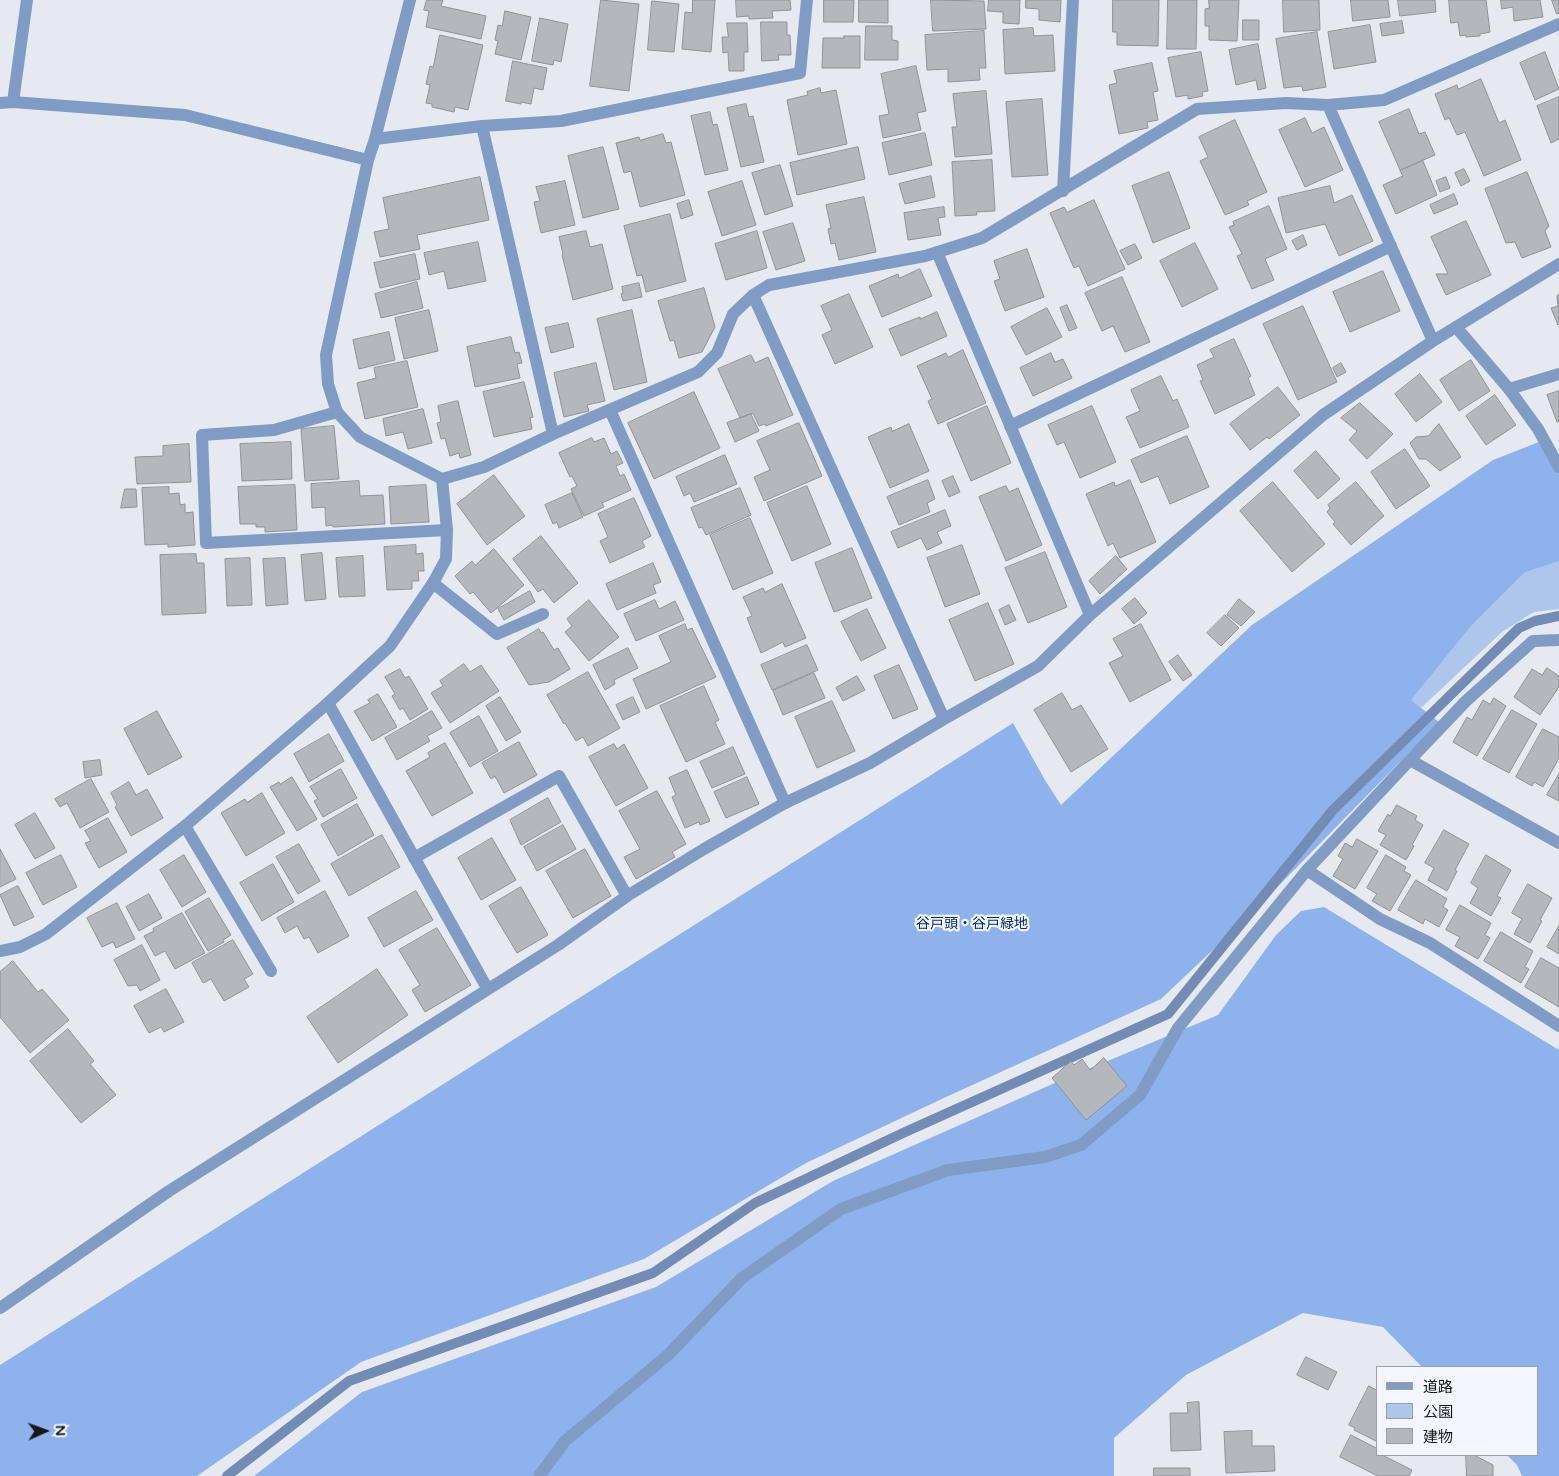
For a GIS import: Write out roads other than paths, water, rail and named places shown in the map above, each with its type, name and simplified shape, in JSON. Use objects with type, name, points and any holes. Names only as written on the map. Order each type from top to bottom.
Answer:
[{"type":"street","points":[[28,0],[6,102],[185,115],[368,160]]},
{"type":"street","points":[[410,0],[376,139],[368,160],[326,354],[328,384],[337,412],[360,437],[442,479],[484,467],[553,434],[698,372],[717,353],[733,314],[753,295],[769,285],[937,252],[982,238],[1197,109],[1286,102],[1328,105],[1384,100],[1559,24]]},
{"type":"street","points":[[376,139],[482,126],[561,121],[800,73],[807,0]]},
{"type":"street","points":[[1063,191],[1073,0]]},
{"type":"street","points":[[1328,105],[1433,341]]},
{"type":"street","points":[[482,126],[553,434]]},
{"type":"street","points":[[1010,426],[1391,246]]},
{"type":"street","points":[[937,252],[1090,615]]},
{"type":"street","points":[[0,1308],[168,1191],[487,988],[558,945],[627,896],[785,803],[870,763],[1038,666],[1090,615],[1323,415],[1433,341],[1559,264]]},
{"type":"street","points":[[753,295],[944,719]]},
{"type":"street","points":[[1456,327],[1509,389],[1538,429],[1559,466]]},
{"type":"street","points":[[1509,389],[1559,374]]},
{"type":"street","points":[[610,410],[785,803]]},
{"type":"street","points":[[337,412],[274,430],[202,435],[206,543],[447,530]]},
{"type":"street","points":[[0,951],[20,947],[46,934],[185,826],[328,703],[390,646],[433,583],[446,559],[447,530],[442,479]]},
{"type":"street","points":[[433,583],[497,634],[542,614]]},
{"type":"street","points":[[539,1476],[565,1441],[668,1355],[742,1278],[841,1209],[948,1170],[1045,1158],[1081,1145],[1140,1095],[1178,1028],[1308,870],[1410,760],[1466,701],[1533,641],[1559,640]]},
{"type":"street","points":[[328,703],[487,988]]},
{"type":"street","points":[[1410,760],[1559,843]]},
{"type":"street","points":[[414,858],[559,776],[627,896]]},
{"type":"street","points":[[185,826],[271,972]]},
{"type":"street","points":[[1308,870],[1380,919],[1430,943],[1559,1026]]},
{"type":"waterway","points":[[227,1476],[349,1381],[653,1273],[755,1203],[903,1133],[1168,1014],[1333,810],[1519,628],[1535,621],[1559,616]]},
{"type":"park label","name":"谷戸頭・谷戸緑地","points":[[972,924]]}]
